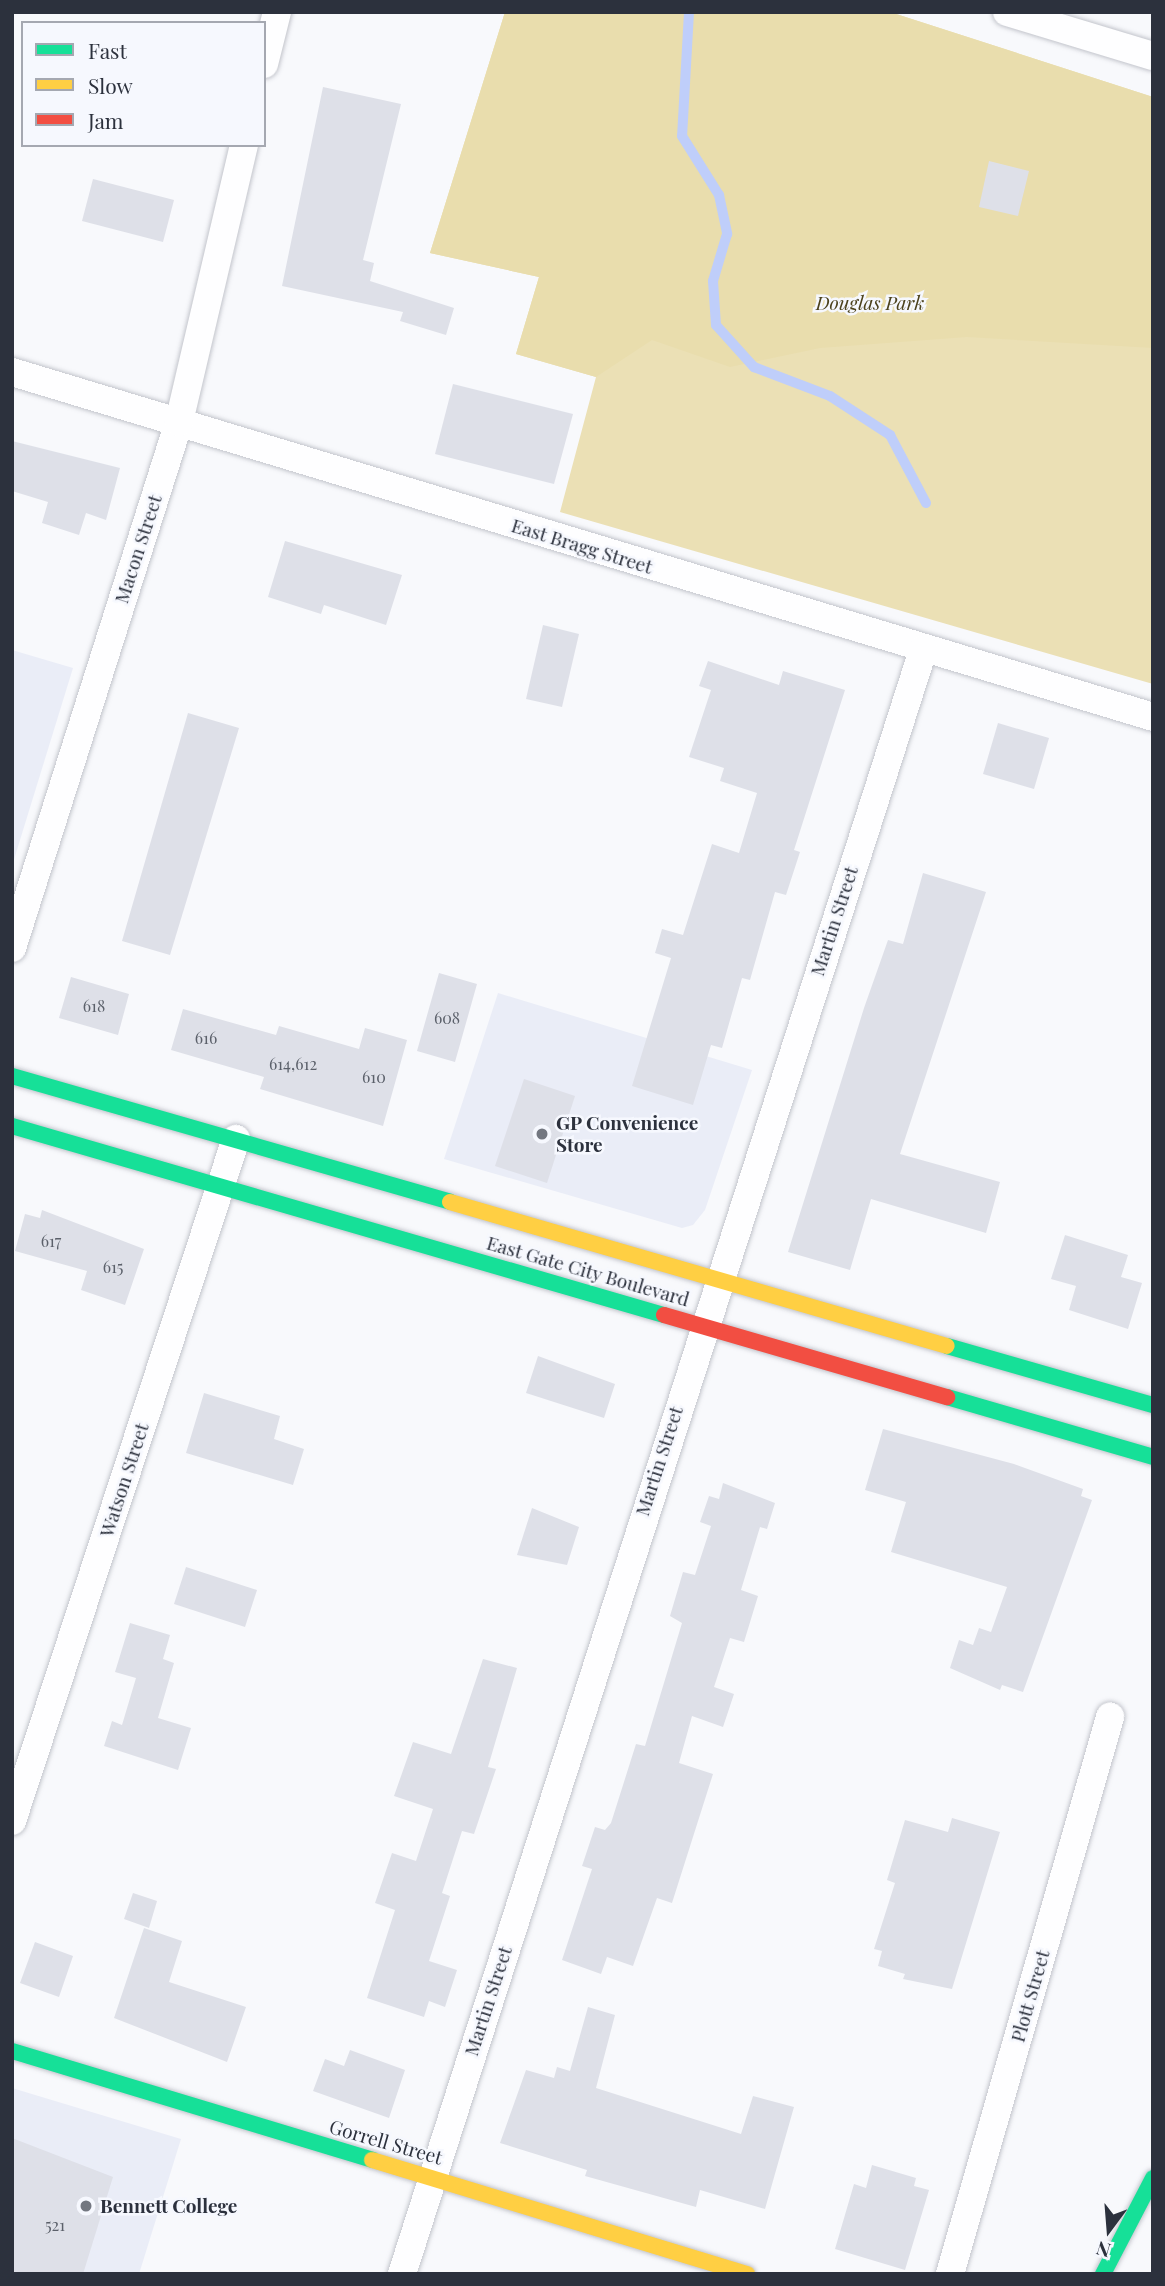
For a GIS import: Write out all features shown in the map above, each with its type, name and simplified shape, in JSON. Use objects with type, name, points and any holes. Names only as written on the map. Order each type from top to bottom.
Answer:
[{"type":"main road","name":"East Gate City Boulevard","points":[[12,1076],[1153,1405]]},
{"type":"main road","name":"East Gate City Boulevard","points":[[12,1126],[1153,1457]]},
{"type":"main road","name":"Gorrell Street","points":[[12,2051],[747,2274]]},
{"type":"main road","points":[[1103,2274],[1153,2178]]},
{"type":"street","points":[[266,56],[277,12]]},
{"type":"street","points":[[1007,12],[1153,56]]},
{"type":"street","name":"Macon Street","points":[[12,948],[179,422],[244,147]]},
{"type":"street","name":"East Bragg Street","points":[[12,372],[923,650],[1153,717]]},
{"type":"street","name":"Martin Street","points":[[402,2274],[717,1279],[923,650]]},
{"type":"street","name":"Watson Street","points":[[12,1821],[236,1139]]},
{"type":"street","name":"Plott Street","points":[[950,2274],[1110,1717]]},
{"type":"shaded area","points":[[12,650],[73,668],[12,866]]},
{"type":"shaded area","points":[[498,993],[752,1070],[705,1210],[693,1225],[682,1228],[444,1159]]},
{"type":"shaded area","name":"Bennett College","points":[[12,2088],[181,2139],[139,2274],[12,2274]]},
{"type":"green space","name":"Douglas Park","points":[[505,12],[890,12],[1153,97],[1153,684],[560,512],[596,377],[516,354],[539,277],[430,253]]},
{"type":"green space","points":[[505,12],[890,12],[1153,97],[1153,348],[967,337],[820,348],[730,367],[652,340],[596,377],[516,354],[539,277],[430,253]]},
{"type":"building","points":[[323,87],[401,104],[363,260],[374,263],[370,281],[454,308],[446,335],[400,321],[403,312],[282,286]]},
{"type":"building","points":[[989,161],[1029,171],[1018,216],[979,207]]},
{"type":"building","points":[[93,179],[174,200],[163,242],[82,221]]},
{"type":"building","points":[[453,384],[573,414],[554,484],[435,454]]},
{"type":"building","points":[[12,441],[120,468],[106,520],[86,513],[79,535],[42,523],[48,502],[12,491]]},
{"type":"building","points":[[285,541],[402,575],[386,625],[324,605],[321,614],[268,597]]},
{"type":"building","points":[[543,625],[579,634],[562,707],[526,699]]},
{"type":"building","points":[[708,661],[779,685],[783,671],[845,690],[794,850],[800,852],[786,895],[775,892],[750,980],[742,978],[722,1048],[711,1045],[693,1105],[632,1086],[671,958],[655,953],[662,929],[683,935],[712,844],[739,853],[757,793],[720,781],[724,768],[689,757],[711,690],[699,686]]},
{"type":"building","points":[[188,713],[239,728],[170,955],[122,941]]},
{"type":"building","points":[[998,723],[1049,738],[1034,789],[983,774]]},
{"type":"building","points":[[923,873],[986,892],[900,1154],[1000,1182],[986,1233],[871,1199],[850,1270],[788,1252],[888,940],[903,944]]},
{"type":"building","points":[[439,973],[477,984],[455,1062],[417,1051]]},
{"type":"building","points":[[71,977],[129,994],[118,1035],[59,1018]]},
{"type":"building","points":[[183,1009],[276,1035],[279,1026],[359,1049],[365,1028],[407,1040],[383,1126],[260,1089],[264,1077],[171,1050]]},
{"type":"building","points":[[524,1079],[575,1096],[547,1183],[495,1166]]},
{"type":"building","points":[[42,1210],[144,1249],[125,1305],[81,1290],[87,1271],[15,1251],[25,1214],[40,1218]]},
{"type":"building","points":[[1065,1235],[1128,1255],[1121,1277],[1142,1283],[1128,1329],[1069,1310],[1076,1286],[1051,1279]]},
{"type":"building","points":[[538,1356],[615,1384],[604,1418],[526,1393]]},
{"type":"building","points":[[204,1393],[280,1416],[274,1439],[304,1449],[293,1485],[186,1453]]},
{"type":"building","points":[[883,1429],[1014,1464],[1083,1489],[1081,1496],[1092,1500],[1023,1692],[1002,1685],[1000,1690],[950,1668],[959,1640],[973,1645],[979,1628],[991,1632],[1007,1587],[891,1552],[906,1502],[865,1490]]},
{"type":"building","points":[[723,1483],[775,1503],[767,1529],[760,1527],[741,1590],[758,1596],[744,1642],[730,1638],[714,1687],[734,1694],[723,1727],[692,1716],[679,1763],[713,1774],[672,1903],[657,1898],[633,1966],[607,1957],[601,1974],[562,1960],[592,1869],[582,1866],[595,1827],[605,1830],[611,1823],[636,1744],[645,1746],[682,1623],[670,1616],[683,1572],[695,1575],[711,1526],[700,1522],[709,1496],[719,1499]]},
{"type":"building","points":[[532,1508],[579,1527],[567,1565],[517,1555]]},
{"type":"building","points":[[186,1567],[257,1590],[245,1627],[174,1604]]},
{"type":"building","points":[[130,1623],[170,1635],[163,1659],[174,1663],[158,1718],[191,1728],[178,1770],[104,1746],[112,1721],[122,1725],[136,1678],[115,1672]]},
{"type":"building","points":[[483,1659],[517,1668],[488,1767],[496,1769],[474,1834],[462,1831],[442,1893],[450,1896],[429,1961],[457,1970],[445,2007],[429,2001],[424,2017],[367,1998],[395,1910],[375,1903],[392,1853],[416,1861],[433,1809],[394,1796],[413,1742],[451,1754]]},
{"type":"building","points":[[952,1818],[1000,1832],[952,1989],[903,1979],[905,1974],[878,1966],[882,1951],[874,1949],[895,1883],[887,1880],[905,1820],[948,1832]]},
{"type":"building","points":[[133,1893],[157,1901],[149,1928],[124,1919]]},
{"type":"building","points":[[144,1928],[182,1941],[169,1982],[246,2007],[227,2062],[114,2018]]},
{"type":"building","points":[[35,1942],[73,1956],[59,1997],[20,1983]]},
{"type":"building","points":[[588,2007],[615,2015],[596,2088],[741,2134],[753,2096],[794,2107],[765,2209],[700,2190],[696,2207],[585,2176],[587,2170],[500,2143],[526,2070],[554,2078],[557,2067],[570,2071]]},
{"type":"building","points":[[350,2050],[405,2070],[389,2118],[313,2091],[325,2059],[344,2066]]},
{"type":"building","points":[[12,2138],[113,2177],[83,2274],[12,2274]]},
{"type":"building","points":[[872,2165],[916,2178],[914,2186],[929,2190],[905,2270],[835,2249],[854,2184],[866,2188]]},
{"type":"waterway","points":[[689,12],[682,136],[719,195],[727,234],[713,281],[716,325],[754,367],[830,396],[890,435],[926,503]]},
{"type":"traffic: fast","points":[[12,1076],[450,1202]]},
{"type":"traffic: fast","points":[[12,1126],[664,1315]]},
{"type":"traffic: fast","points":[[947,1346],[1153,1405]]},
{"type":"traffic: fast","points":[[947,1397],[1153,1457]]},
{"type":"traffic: fast","points":[[12,2051],[372,2160]]},
{"type":"traffic: fast","points":[[1103,2274],[1153,2178]]},
{"type":"traffic: slow","points":[[450,1202],[947,1346]]},
{"type":"traffic: slow","points":[[372,2160],[747,2274]]},
{"type":"traffic: jam","points":[[664,1315],[947,1397]]},
{"type":"place","name":"GP Convenience Store","points":[[542,1134]]},
{"type":"place","name":"Bennett College","points":[[86,2206]]}]
